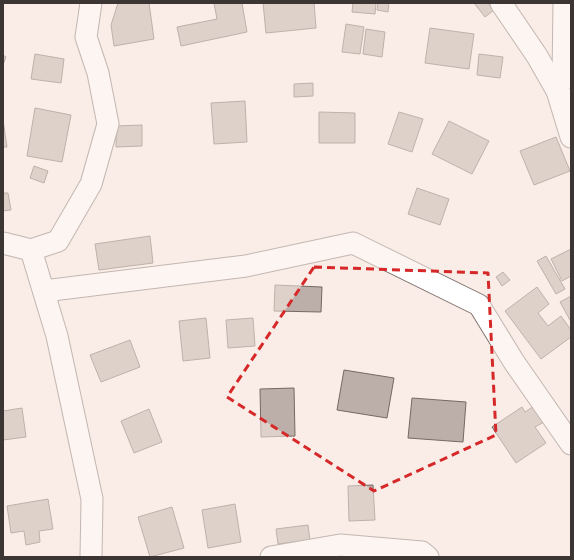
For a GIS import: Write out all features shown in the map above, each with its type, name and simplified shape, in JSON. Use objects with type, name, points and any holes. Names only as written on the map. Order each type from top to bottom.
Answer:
[{"type":"street","points":[[3,242],[31,250],[58,241],[91,184],[108,124],[98,74],[86,37],[92,3]]},
{"type":"street","points":[[501,3],[537,56],[557,91],[571,107]]},
{"type":"street","points":[[564,3],[563,77],[557,91],[571,137]]},
{"type":"street","points":[[44,291],[246,266],[352,243],[479,305],[514,362],[571,444]]},
{"type":"street","points":[[31,250],[57,336],[92,499],[91,557]]},
{"type":"street","points":[[271,557],[340,545],[422,552],[428,557]]},
{"type":"highlighted area","points":[[314,267],[488,273],[496,435],[374,491],[227,397]]},
{"type":"building","points":[[118,3],[149,3],[154,39],[114,46],[111,25]]},
{"type":"building","points":[[214,3],[242,3],[247,32],[181,46],[177,27],[217,19]]},
{"type":"building","points":[[263,3],[314,3],[316,28],[266,33]]},
{"type":"building","points":[[353,3],[376,3],[375,14],[352,12]]},
{"type":"building","points":[[378,3],[389,3],[388,12],[377,10]]},
{"type":"building","points":[[474,3],[488,3],[494,10],[485,17]]},
{"type":"building","points":[[346,24],[364,27],[360,54],[342,52]]},
{"type":"building","points":[[430,28],[474,34],[469,69],[425,63]]},
{"type":"building","points":[[366,29],[385,32],[382,57],[363,54]]},
{"type":"building","points":[[35,54],[64,59],[61,83],[31,79]]},
{"type":"building","points":[[479,54],[503,57],[500,78],[477,75]]},
{"type":"building","points":[[3,55],[6,57],[3,65]]},
{"type":"building","points":[[313,83],[313,96],[294,97],[294,84]]},
{"type":"building","points":[[245,101],[247,142],[214,144],[211,103]]},
{"type":"building","points":[[35,108],[71,115],[62,162],[27,156]]},
{"type":"building","points":[[319,112],[355,113],[355,143],[319,143]]},
{"type":"building","points":[[399,112],[423,119],[412,152],[388,144]]},
{"type":"building","points":[[3,120],[7,147],[3,147]]},
{"type":"building","points":[[449,121],[489,141],[472,174],[432,154]]},
{"type":"building","points":[[142,125],[142,146],[116,147],[116,126]]},
{"type":"building","points":[[556,137],[570,171],[534,185],[520,151]]},
{"type":"building","points":[[34,166],[48,171],[44,183],[30,178]]},
{"type":"building","points":[[417,188],[449,199],[440,225],[408,214]]},
{"type":"building","points":[[3,193],[8,193],[11,210],[3,211]]},
{"type":"building","points":[[150,236],[153,263],[99,270],[95,244]]},
{"type":"building","points":[[571,249],[571,276],[562,281],[551,259]]},
{"type":"building","points":[[546,256],[565,289],[556,294],[537,261]]},
{"type":"building","points":[[503,272],[510,280],[502,286],[496,277]]},
{"type":"building","points":[[275,285],[322,287],[321,312],[274,311]]},
{"type":"building","points":[[537,287],[549,304],[538,313],[548,326],[561,316],[571,330],[571,337],[541,359],[505,311]]},
{"type":"building","points":[[571,296],[571,322],[560,302]]},
{"type":"building","points":[[206,318],[210,358],[183,361],[179,321]]},
{"type":"building","points":[[253,318],[255,346],[228,348],[226,320]]},
{"type":"building","points":[[130,340],[140,367],[101,382],[90,355]]},
{"type":"building","points":[[344,370],[394,378],[387,418],[337,410]]},
{"type":"building","points":[[294,388],[295,436],[261,437],[260,389]]},
{"type":"building","points":[[412,398],[466,402],[463,442],[408,438]]},
{"type":"building","points":[[534,406],[544,422],[535,427],[546,443],[516,463],[492,427],[522,407],[525,412]]},
{"type":"building","points":[[22,408],[26,437],[3,440],[3,411]]},
{"type":"building","points":[[149,409],[162,442],[134,453],[121,421]]},
{"type":"building","points":[[373,485],[375,520],[349,521],[348,486]]},
{"type":"building","points":[[48,499],[53,529],[39,531],[40,542],[26,545],[24,531],[11,533],[7,506]]},
{"type":"building","points":[[235,504],[241,542],[208,548],[202,510]]},
{"type":"building","points":[[172,507],[184,548],[150,557],[138,517]]},
{"type":"building","points":[[308,525],[310,540],[278,544],[276,529]]}]
